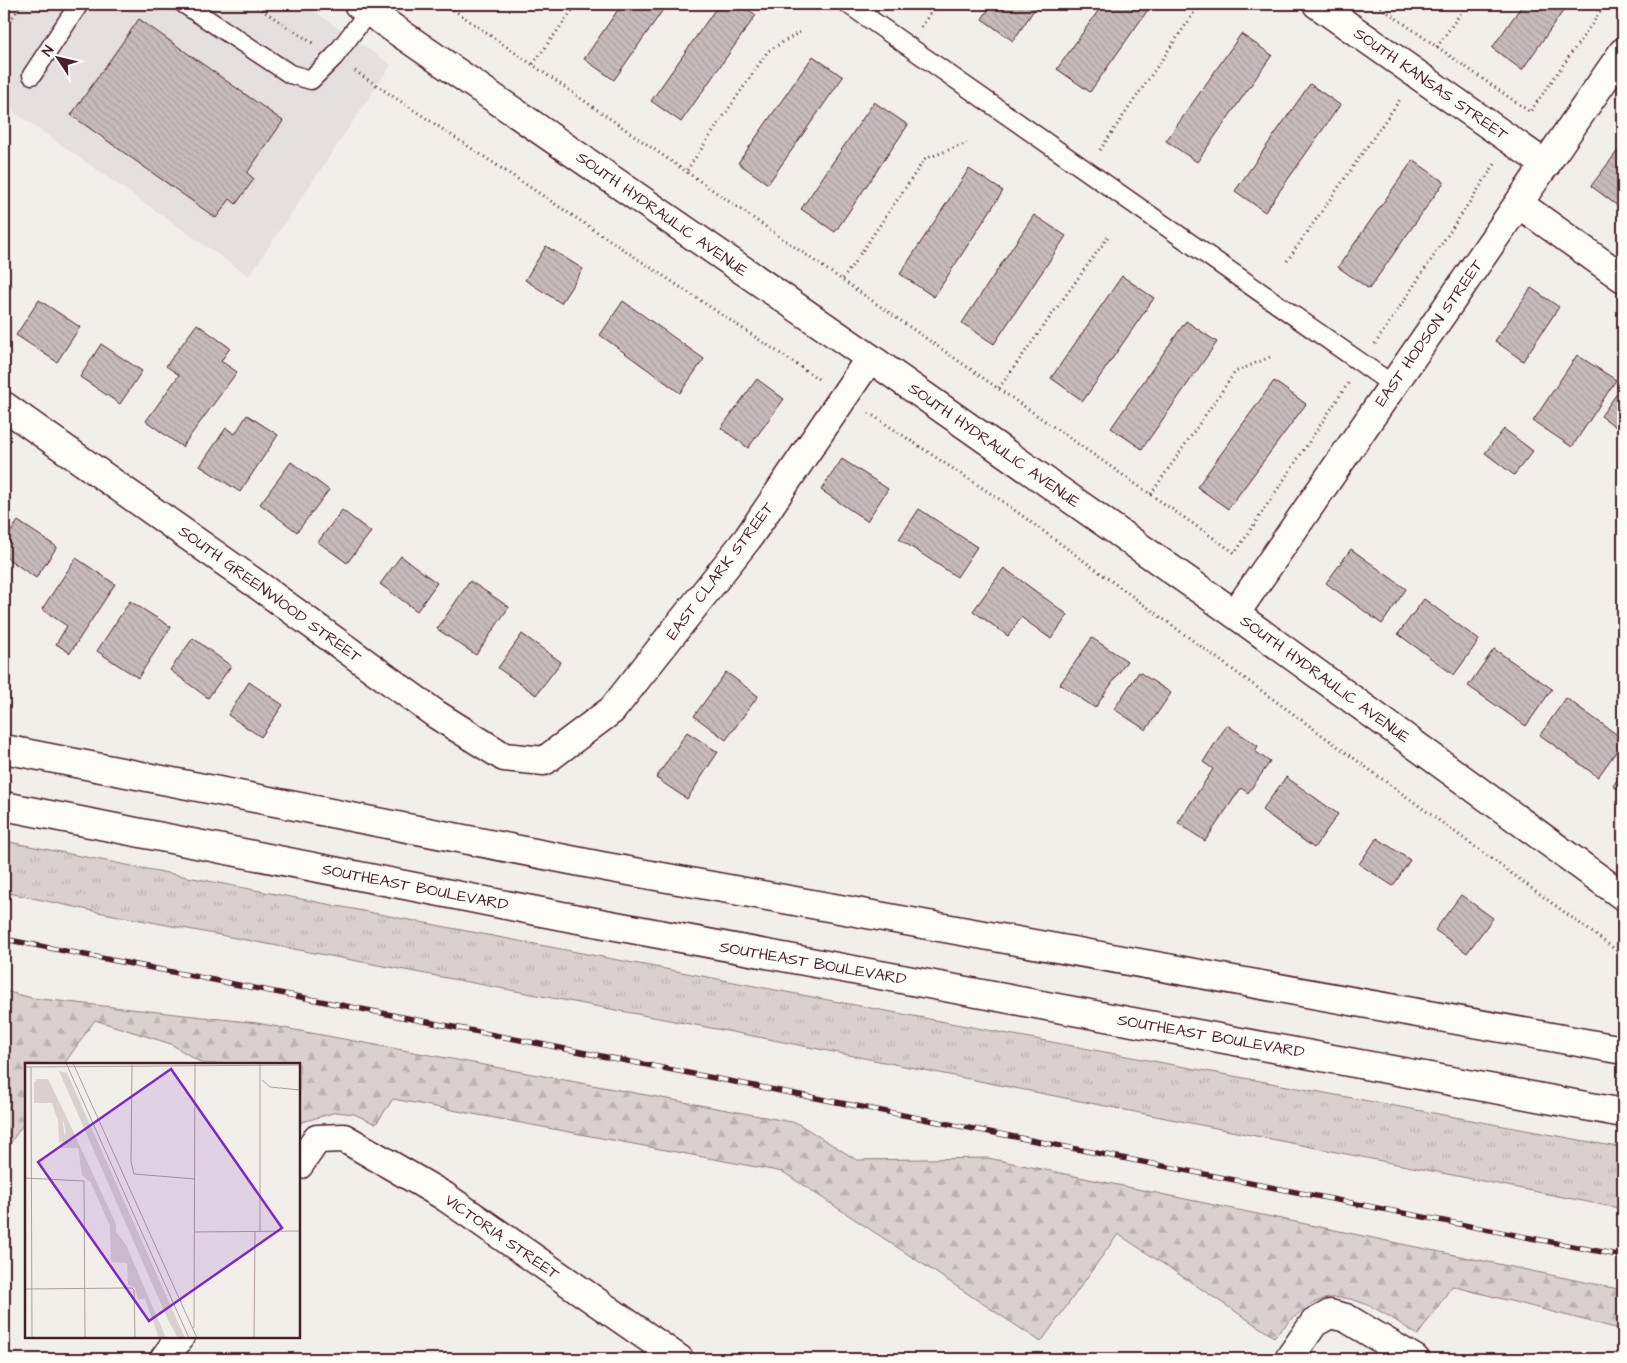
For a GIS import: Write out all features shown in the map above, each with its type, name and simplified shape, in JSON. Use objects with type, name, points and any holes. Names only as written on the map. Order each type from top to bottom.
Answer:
[{"type":"street","name":"SOUTH KANSAS STREET","points":[[1317,4],[1546,165]]},
{"type":"street","name":"SOUTH HYDRAULIC AVENUE","points":[[363,7],[870,358],[1235,614],[1623,896]]},
{"type":"street","name":"EAST HODSON STREET","points":[[1235,614],[1623,52]]},
{"type":"street","points":[[1519,204],[1623,278]]},
{"type":"street","name":"EAST CLARK STREET","points":[[544,761],[612,710],[748,538],[870,358]]},
{"type":"street","name":"SOUTH GREENWOOD STREET","points":[[4,406],[254,582],[437,715],[504,757],[544,761]]},
{"type":"street","points":[[4,749],[601,866],[1623,1050]]},
{"type":"street","name":"SOUTHEAST BOULEVARD","points":[[4,806],[562,916],[1623,1114]]},
{"type":"street","name":"VICTORIA STREET","points":[[300,1164],[317,1139],[344,1138],[444,1196],[679,1359]]},
{"type":"street","points":[[1289,1359],[1314,1323],[1330,1314],[1346,1318],[1415,1359]]},
{"type":"street","points":[[164,1359],[179,1338]]},
{"type":"lane","points":[[32,75],[79,4]]},
{"type":"lane","points":[[184,4],[290,74],[311,80],[334,58],[363,7]]},
{"type":"lane","points":[[848,4],[1393,385]]},
{"type":"path","points":[[4,30],[22,4]]},
{"type":"path","points":[[253,4],[1002,501],[1623,955]]},
{"type":"path","points":[[445,4],[687,170],[1235,552],[1511,140],[1606,4]]},
{"type":"path","points":[[533,64],[577,4]]},
{"type":"path","points":[[918,32],[937,4]]},
{"type":"path","points":[[1097,155],[1200,4]]},
{"type":"path","points":[[1376,4],[1530,112]]},
{"type":"path","points":[[1287,261],[1467,4]]},
{"type":"path","points":[[687,170],[768,51],[800,32]]},
{"type":"path","points":[[843,279],[925,159],[967,143]]},
{"type":"path","points":[[999,388],[1110,234]]},
{"type":"path","points":[[1151,494],[1235,372],[1270,357]]},
{"type":"shaded area","points":[[4,4],[304,4],[391,65],[249,276],[4,105]]},
{"type":"green space","points":[[4,841],[813,997],[1623,1148],[1623,1209],[748,1035],[98,912],[4,892]]},
{"type":"green space","points":[[4,991],[32,998],[257,1023],[797,1123],[857,1160],[988,1158],[1623,1290],[1623,1330],[1452,1286],[1418,1335],[1378,1310],[1349,1299],[1335,1298],[1320,1300],[1306,1308],[1274,1337],[1118,1234],[1041,1342],[783,1172],[393,1099],[376,1124],[354,1114],[336,1112],[300,1123],[300,1063],[201,1063],[171,1044],[95,1020],[65,1063],[25,1063],[25,1121],[4,1152]]},
{"type":"building","points":[[622,4],[667,4],[614,80],[584,59]]},
{"type":"building","points":[[719,4],[740,4],[756,15],[681,122],[651,101]]},
{"type":"building","points":[[992,4],[1038,4],[1013,41],[982,19]]},
{"type":"building","points":[[1103,4],[1152,4],[1090,92],[1057,69]]},
{"type":"building","points":[[1523,4],[1568,4],[1522,70],[1492,48]]},
{"type":"building","points":[[139,19],[283,121],[247,173],[254,179],[236,204],[230,199],[216,218],[71,115]]},
{"type":"building","points":[[1241,34],[1272,55],[1197,162],[1166,141]]},
{"type":"building","points":[[813,56],[843,77],[768,184],[738,163]]},
{"type":"building","points":[[1310,84],[1340,105],[1265,212],[1235,191]]},
{"type":"building","points":[[874,102],[908,125],[835,232],[801,209]]},
{"type":"building","points":[[1619,149],[1623,153],[1623,210],[1591,186]]},
{"type":"building","points":[[1413,160],[1444,182],[1369,289],[1338,267]]},
{"type":"building","points":[[969,169],[1003,191],[934,297],[900,274]]},
{"type":"building","points":[[1034,215],[1066,236],[994,344],[962,323]]},
{"type":"building","points":[[546,246],[583,269],[561,303],[525,280]]},
{"type":"building","points":[[1122,276],[1154,298],[1083,401],[1051,378]]},
{"type":"building","points":[[4,279],[12,284],[4,298]]},
{"type":"building","points":[[1531,288],[1559,307],[1523,361],[1495,341]]},
{"type":"building","points":[[39,300],[80,327],[57,362],[16,335]]},
{"type":"building","points":[[623,301],[704,359],[680,393],[600,335]]},
{"type":"building","points":[[1186,321],[1217,342],[1142,449],[1111,428]]},
{"type":"building","points":[[197,324],[230,348],[221,361],[237,372],[182,447],[146,421],[179,375],[166,366]]},
{"type":"building","points":[[101,344],[142,371],[120,404],[80,377]]},
{"type":"building","points":[[1577,355],[1616,380],[1572,447],[1533,421]]},
{"type":"building","points":[[757,379],[784,399],[748,448],[721,428]]},
{"type":"building","points":[[1274,381],[1306,404],[1228,509],[1197,487]]},
{"type":"building","points":[[1623,385],[1623,432],[1601,416]]},
{"type":"building","points":[[247,415],[278,435],[240,492],[200,466],[226,428],[235,434]]},
{"type":"building","points":[[1504,429],[1533,451],[1514,475],[1485,453]]},
{"type":"building","points":[[842,459],[888,489],[867,521],[821,490]]},
{"type":"building","points":[[291,462],[329,490],[297,532],[260,504]]},
{"type":"building","points":[[919,509],[977,547],[957,577],[899,539]]},
{"type":"building","points":[[342,510],[371,532],[347,563],[318,542]]},
{"type":"building","points":[[18,521],[57,547],[36,578],[4,556],[4,542]]},
{"type":"building","points":[[1351,549],[1406,589],[1382,624],[1326,583]]},
{"type":"building","points":[[401,556],[437,583],[417,611],[380,584]]},
{"type":"building","points":[[76,558],[115,584],[70,653],[56,644],[67,626],[42,609]]},
{"type":"building","points":[[1004,568],[1068,615],[1051,639],[1021,617],[1008,636],[973,611]]},
{"type":"building","points":[[470,581],[509,607],[476,655],[437,629]]},
{"type":"building","points":[[1424,599],[1479,640],[1454,675],[1398,634]]},
{"type":"building","points":[[130,601],[171,627],[138,678],[97,651]]},
{"type":"building","points":[[522,634],[561,662],[536,695],[498,668]]},
{"type":"building","points":[[193,638],[231,666],[208,698],[170,670]]},
{"type":"building","points":[[1092,638],[1127,661],[1095,708],[1060,684]]},
{"type":"building","points":[[1494,649],[1552,689],[1526,726],[1468,686]]},
{"type":"building","points":[[726,672],[758,696],[726,740],[694,716]]},
{"type":"building","points":[[1139,672],[1171,693],[1146,730],[1114,709]]},
{"type":"building","points":[[249,682],[283,705],[261,737],[228,715]]},
{"type":"building","points":[[1566,698],[1623,739],[1623,742],[1598,777],[1540,735]]},
{"type":"building","points":[[1227,725],[1258,746],[1255,751],[1270,762],[1248,793],[1241,788],[1205,841],[1178,823],[1213,769],[1203,762]]},
{"type":"building","points":[[687,732],[718,752],[687,799],[656,778]]},
{"type":"building","points":[[1623,771],[1623,793],[1613,786]]},
{"type":"building","points":[[1286,777],[1338,814],[1314,848],[1262,810]]},
{"type":"building","points":[[1377,838],[1410,860],[1393,886],[1359,864]]},
{"type":"building","points":[[1461,895],[1493,918],[1467,953],[1435,930]]},
{"type":"railway","points":[[4,939],[1623,1256]]}]
